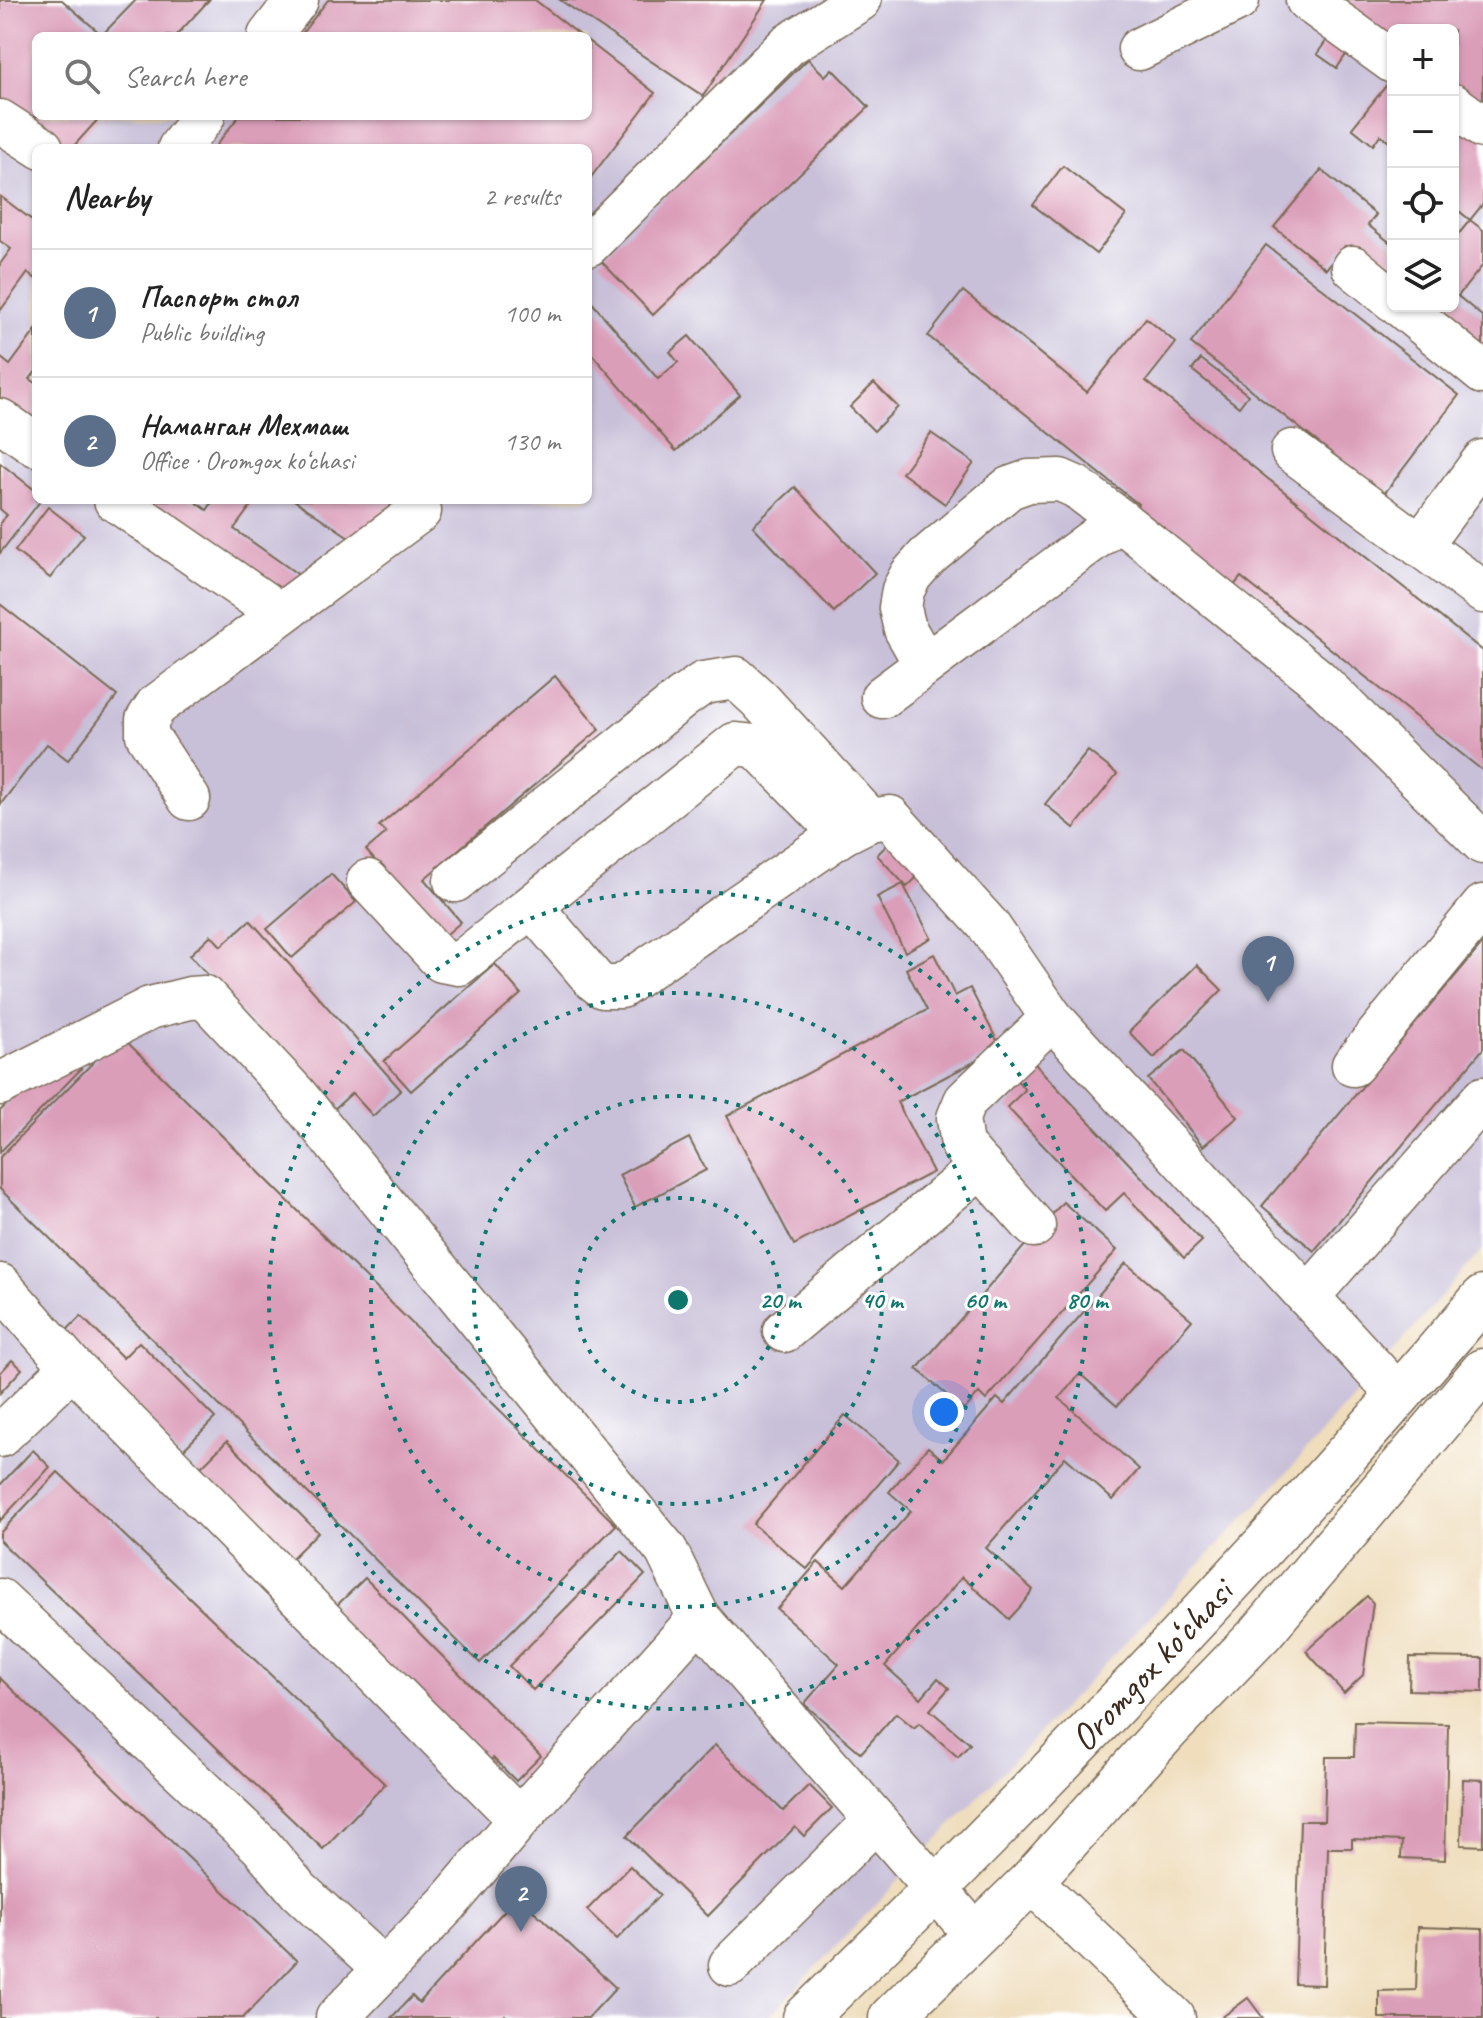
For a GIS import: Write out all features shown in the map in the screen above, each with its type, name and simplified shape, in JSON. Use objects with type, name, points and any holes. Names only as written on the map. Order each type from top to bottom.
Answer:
[{"type":"main road","name":"Oromgox ko‘chasi","points":[[805,2018],[935,1891],[1107,1715],[1399,1396],[1483,1298]]},
{"type":"main road","name":"Oromgox ko‘chasi","points":[[908,2012],[975,1934],[1031,1881],[1167,1730],[1261,1633],[1483,1371]]},
{"type":"street","points":[[272,32],[297,0]]},
{"type":"street","points":[[592,241],[788,45],[860,0]]},
{"type":"street","points":[[1139,49],[1238,0]]},
{"type":"street","points":[[1307,0],[1387,58]]},
{"type":"street","points":[[1459,109],[1483,127]]},
{"type":"street","points":[[182,144],[201,120]]},
{"type":"street","points":[[0,121],[36,144]]},
{"type":"street","points":[[1353,267],[1387,295]]},
{"type":"street","points":[[1408,312],[1483,373]]},
{"type":"street","points":[[0,420],[32,442]]},
{"type":"street","points":[[1292,451],[1483,592]]},
{"type":"street","points":[[1420,546],[1483,461]]},
{"type":"street","points":[[925,664],[905,629],[900,608],[903,590],[911,575],[927,557],[1009,488],[1029,481],[1060,480],[1076,487],[1120,520],[1316,678],[1483,843]]},
{"type":"street","points":[[121,504],[280,614]]},
{"type":"street","points":[[189,799],[147,735],[147,720],[156,706],[420,511]]},
{"type":"street","points":[[882,697],[1120,520]]},
{"type":"street","points":[[455,881],[682,698],[703,683],[722,679],[736,678],[759,699],[856,827]]},
{"type":"street","points":[[368,881],[442,961],[459,964],[735,744],[754,746],[856,827]]},
{"type":"street","points":[[532,907],[594,980],[603,987],[621,987],[856,827],[890,817],[988,925],[1052,1018],[1399,1396]]},
{"type":"street","points":[[1353,1065],[1483,906]]},
{"type":"street","points":[[0,1084],[150,1008],[205,997],[295,1094],[666,1550],[699,1618],[975,1934]]},
{"type":"street","points":[[1034,1226],[962,1145],[958,1118],[965,1101],[1052,1018]]},
{"type":"street","points":[[1308,1297],[1483,1098]]},
{"type":"street","points":[[784,1331],[981,1166]]},
{"type":"street","points":[[0,1285],[72,1367],[519,1819]]},
{"type":"street","points":[[0,1436],[72,1367]]},
{"type":"street","points":[[0,1600],[261,1846],[299,1891],[383,1969]]},
{"type":"street","points":[[337,2018],[438,1914],[699,1618]]},
{"type":"street","points":[[730,1965],[875,1821]]},
{"type":"street","points":[[1031,1881],[1174,2018]]},
{"type":"shaded area","points":[[0,0],[1483,0],[1483,1249],[1284,1476],[768,2018],[0,2018]]},
{"type":"building","points":[[0,0],[62,0],[99,32],[32,32],[32,120],[97,120],[76,144],[43,144],[0,113]]},
{"type":"building","points":[[136,0],[209,0],[180,32],[105,32]]},
{"type":"building","points":[[328,0],[535,0],[576,32],[303,32]]},
{"type":"building","points":[[560,0],[767,0],[703,96]]},
{"type":"building","points":[[1326,0],[1483,0],[1483,111],[1459,94],[1459,24],[1387,24],[1387,43]]},
{"type":"building","points":[[1331,34],[1351,47],[1337,68],[1317,54]]},
{"type":"building","points":[[592,44],[655,93],[592,176],[592,144],[217,144],[236,120],[592,120]]},
{"type":"building","points":[[808,59],[825,76],[832,69],[869,107],[653,315],[600,260]]},
{"type":"building","points":[[1387,84],[1387,140],[1380,135],[1373,145],[1352,128]]},
{"type":"building","points":[[1459,117],[1483,137],[1483,204],[1470,220],[1459,211]]},
{"type":"building","points":[[1063,166],[1126,215],[1096,254],[1033,205]]},
{"type":"building","points":[[1321,170],[1376,215],[1368,225],[1387,240],[1387,279],[1345,246],[1326,269],[1274,227]]},
{"type":"building","points":[[0,196],[32,220],[32,276],[28,273],[0,311],[0,264],[11,249],[0,241]]},
{"type":"building","points":[[1470,220],[1483,230],[1483,265],[1459,295],[1459,240],[1459,234]]},
{"type":"building","points":[[1266,245],[1459,395],[1384,494],[1191,343]]},
{"type":"building","points":[[963,291],[1087,392],[1146,318],[1176,343],[1146,381],[1483,651],[1483,771],[1241,577],[1231,589],[1133,511],[1138,504],[928,336]]},
{"type":"building","points":[[1459,297],[1483,317],[1483,357],[1427,312],[1459,312]]},
{"type":"building","points":[[592,303],[658,379],[678,362],[670,352],[689,336],[740,395],[676,451],[592,354]]},
{"type":"building","points":[[32,335],[32,425],[0,401],[0,357],[10,365]]},
{"type":"building","points":[[1201,359],[1248,395],[1239,407],[1192,370]]},
{"type":"building","points":[[874,383],[898,407],[874,431],[850,407]]},
{"type":"building","points":[[931,433],[974,463],[945,504],[902,473]]},
{"type":"building","points":[[0,463],[32,488],[32,504],[38,504],[0,553],[0,523],[7,515],[0,509]]},
{"type":"building","points":[[795,487],[875,573],[834,612],[753,526]]},
{"type":"building","points":[[137,504],[199,504],[207,510],[211,504],[252,504],[234,529],[303,578],[271,604]]},
{"type":"building","points":[[300,504],[394,504],[352,539]]},
{"type":"building","points":[[48,507],[84,535],[50,578],[15,551]]},
{"type":"building","points":[[0,604],[117,696],[68,760],[47,744],[0,805]]},
{"type":"building","points":[[555,676],[600,729],[424,879],[461,922],[441,939],[366,850],[386,833],[379,826]]},
{"type":"building","points":[[1088,751],[1117,774],[1074,828],[1045,804]]},
{"type":"building","points":[[894,838],[924,870],[907,887],[877,855]]},
{"type":"building","points":[[331,874],[356,902],[292,958],[267,929]]},
{"type":"building","points":[[903,884],[931,938],[905,952],[877,897]]},
{"type":"building","points":[[250,920],[401,1090],[373,1116],[352,1093],[331,1112],[190,955],[211,935],[221,946]]},
{"type":"building","points":[[1483,943],[1483,1049],[1314,1251],[1262,1206]]},
{"type":"building","points":[[934,954],[955,996],[970,988],[1001,1048],[897,1102],[933,1172],[794,1245],[727,1116],[927,1010],[906,969]]},
{"type":"building","points":[[495,964],[521,994],[411,1091],[384,1061]]},
{"type":"building","points":[[1197,965],[1222,990],[1154,1058],[1129,1032]]},
{"type":"building","points":[[120,1035],[616,1525],[480,1663],[0,1189],[0,1157]]},
{"type":"building","points":[[1184,1050],[1238,1117],[1203,1146],[1148,1079]]},
{"type":"building","points":[[72,1059],[81,1069],[0,1152],[0,1111],[37,1073],[48,1084]]},
{"type":"building","points":[[1034,1063],[1202,1241],[1184,1258],[1124,1193],[1105,1211],[1007,1107],[1025,1090],[1017,1080]]},
{"type":"building","points":[[689,1138],[706,1170],[635,1207],[619,1175]]},
{"type":"building","points":[[1063,1202],[1117,1250],[986,1400],[979,1393],[964,1410],[917,1369]]},
{"type":"building","points":[[1126,1263],[1192,1320],[1117,1406],[1080,1374],[1059,1398],[1139,1469],[1113,1500],[1065,1457],[986,1548],[1033,1590],[1020,1607],[1009,1619],[962,1577],[885,1666],[921,1698],[938,1678],[949,1688],[930,1710],[970,1744],[958,1757],[919,1723],[914,1728],[896,1713],[861,1753],[804,1704],[839,1664],[777,1609],[818,1562],[845,1586],[911,1511],[889,1492],[928,1447],[943,1460],[997,1398],[1004,1404]]},
{"type":"building","points":[[81,1316],[123,1358],[139,1342],[215,1418],[178,1455],[60,1337]]},
{"type":"building","points":[[12,1360],[22,1369],[0,1393],[0,1373]]},
{"type":"building","points":[[845,1415],[899,1460],[807,1569],[753,1524]]},
{"type":"building","points":[[227,1441],[318,1532],[283,1567],[192,1476]]},
{"type":"building","points":[[33,1450],[50,1467],[0,1521],[0,1485]]},
{"type":"building","points":[[58,1472],[385,1784],[323,1849],[0,1541],[0,1533]]},
{"type":"building","points":[[622,1551],[645,1575],[533,1690],[509,1666]]},
{"type":"building","points":[[365,1578],[541,1756],[516,1781],[493,1758],[483,1768],[329,1613]]},
{"type":"building","points":[[1367,1596],[1373,1603],[1363,1675],[1344,1693],[1306,1651]]},
{"type":"building","points":[[1410,1657],[1483,1658],[1483,1692],[1409,1690]]},
{"type":"building","points":[[0,1678],[297,1961],[243,2018],[0,2018]]},
{"type":"building","points":[[1355,1722],[1448,1724],[1445,1860],[1401,1858],[1402,1841],[1352,1839],[1352,1848],[1328,1848],[1324,1985],[1295,1984],[1300,1821],[1324,1821],[1326,1757],[1354,1757]]},
{"type":"building","points":[[715,1745],[783,1811],[809,1785],[832,1808],[804,1836],[795,1827],[708,1916],[627,1836]]},
{"type":"building","points":[[1463,1779],[1483,1780],[1483,1846],[1461,1845]]},
{"type":"building","points":[[630,1866],[660,1895],[617,1939],[587,1910]]},
{"type":"building","points":[[518,1896],[616,1988],[588,2018],[509,2018],[505,2015],[502,2018],[391,2018],[412,1996],[419,2003]]},
{"type":"building","points":[[1418,1927],[1483,1929],[1483,2018],[1379,2018],[1379,1991],[1416,1990]]},
{"type":"building","points":[[1248,1998],[1263,2018],[1221,2018]]},
{"type":"place","name":"Паспорт стол","points":[[1268,1002]]},
{"type":"place","name":"Наманган Мехмаш","points":[[521,1932]]}]
